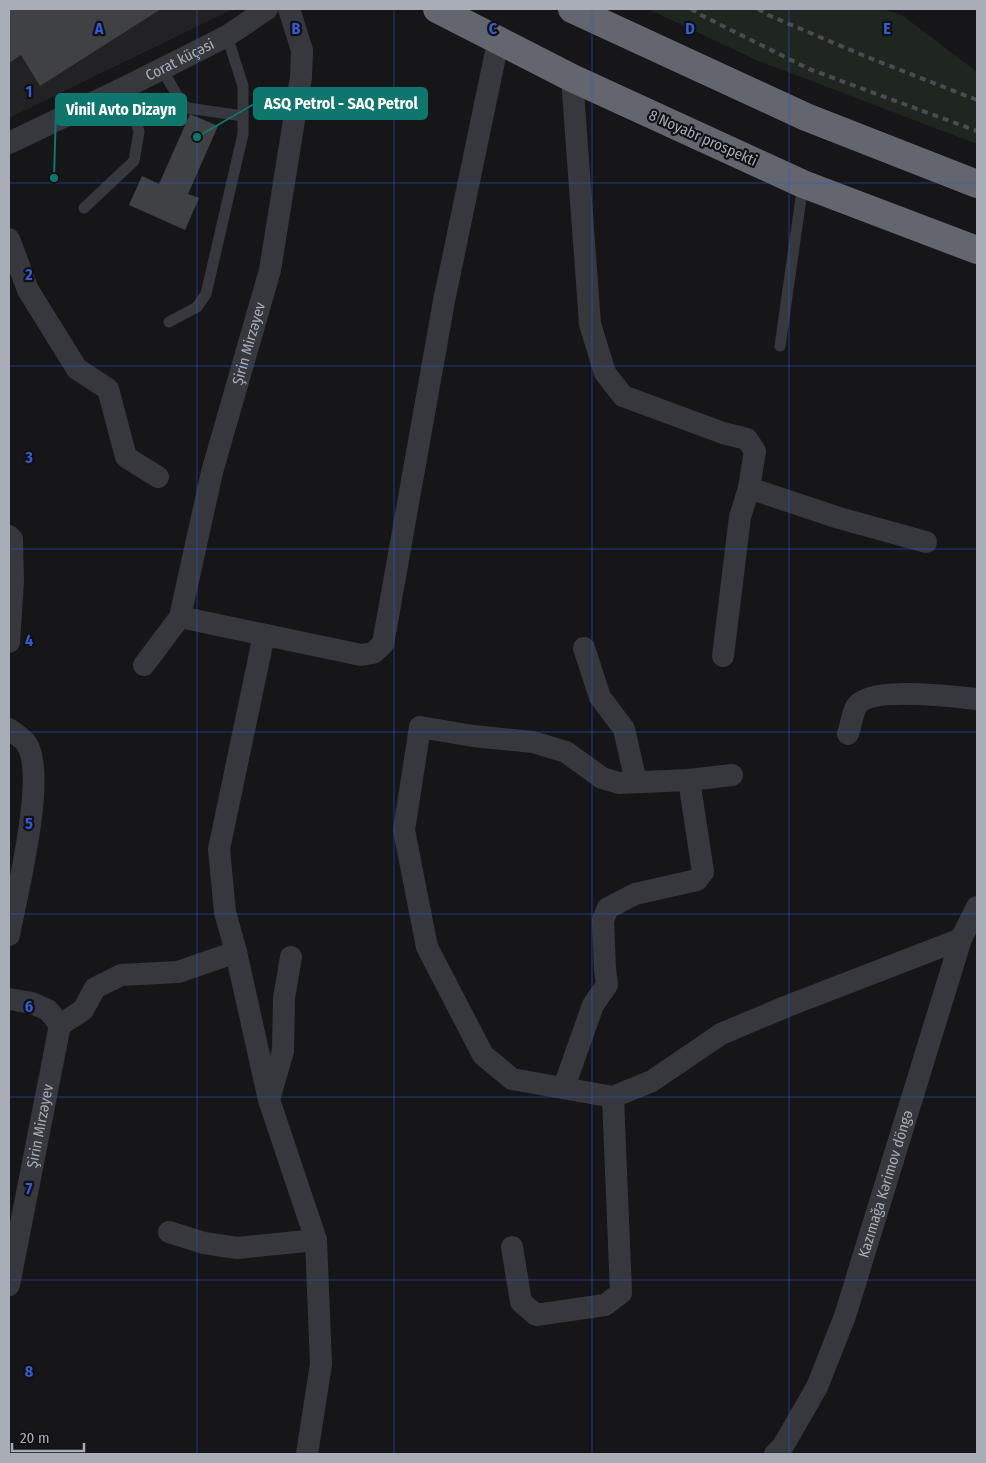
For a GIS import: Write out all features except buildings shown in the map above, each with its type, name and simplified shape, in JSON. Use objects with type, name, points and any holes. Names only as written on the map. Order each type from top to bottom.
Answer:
[{"type":"highway","name":"8 Noyabr prospekti","points":[[437,9],[498,42],[572,78],[803,184],[977,250]]},
{"type":"highway","points":[[572,9],[806,117],[977,184]]},
{"type":"street","name":"Corat küçəsi","points":[[9,143],[227,36],[267,9]]},
{"type":"street","name":"Şirin Mirzəyev","points":[[144,665],[180,617],[212,472],[270,270],[302,77],[302,50],[289,9]]},
{"type":"street","points":[[180,617],[361,655],[373,652],[384,644],[444,300],[498,42]]},
{"type":"street","points":[[572,78],[590,324],[605,373],[623,396],[714,430],[747,439],[755,452],[749,488],[740,517],[724,656]]},
{"type":"street","points":[[9,239],[28,290],[77,369],[108,389],[126,457],[158,477]]},
{"type":"street","points":[[749,488],[839,518],[926,542]]},
{"type":"street","points":[[9,536],[12,539],[13,582],[9,642]]},
{"type":"street","points":[[264,635],[219,849],[225,912],[236,952],[269,1100],[316,1240],[321,1364],[307,1454]]},
{"type":"street","points":[[584,648],[600,697],[624,729],[636,782]]},
{"type":"street","points":[[848,734],[856,707],[866,699],[906,693],[977,699]]},
{"type":"street","points":[[732,775],[689,780],[619,783],[602,778],[566,752],[533,742],[473,736],[420,727],[404,830],[427,947],[483,1055],[512,1079],[612,1097],[652,1082],[721,1034],[960,939]]},
{"type":"street","points":[[9,729],[27,744],[34,764],[32,821],[9,935]]},
{"type":"street","points":[[564,1087],[593,1004],[608,985],[605,968],[603,920],[608,908],[634,894],[697,880],[703,872],[689,780]]},
{"type":"street","name":"Kazımağa Kərimov döngə","points":[[775,1454],[783,1446],[817,1387],[846,1316],[960,939],[977,907]]},
{"type":"street","points":[[9,999],[32,1003],[48,1010],[60,1025],[83,1010],[95,988],[121,975],[178,972],[236,952]]},
{"type":"street","points":[[269,1100],[283,1051],[284,998],[291,957]]},
{"type":"street","name":"Şirin Mirzəyev","points":[[9,1285],[60,1025]]},
{"type":"street","points":[[512,1248],[521,1302],[536,1315],[605,1305],[621,1293],[612,1097]]},
{"type":"street","points":[[169,1232],[204,1243],[237,1248],[316,1240]]},
{"type":"lane","points":[[168,322],[197,307],[206,294],[243,134],[243,86],[227,36]]},
{"type":"lane","points":[[162,69],[182,104],[188,108],[243,116]]},
{"type":"lane","points":[[84,208],[134,160],[139,132],[128,86]]},
{"type":"lane","points":[[780,346],[803,184]]},
{"type":"shaded area","points":[[9,9],[233,9],[9,118]]},
{"type":"shaded area","points":[[648,9],[883,9],[902,15],[977,72],[977,144],[756,60]]},
{"type":"railway","points":[[691,9],[809,69],[977,131]]},
{"type":"railway","points":[[758,9],[867,57],[977,100]]},
{"type":"place","name":"ASQ Petrol - SAQ Petrol","points":[[197,137]]},
{"type":"place","name":"Vinil Avto Dizayn","points":[[54,178]]}]
